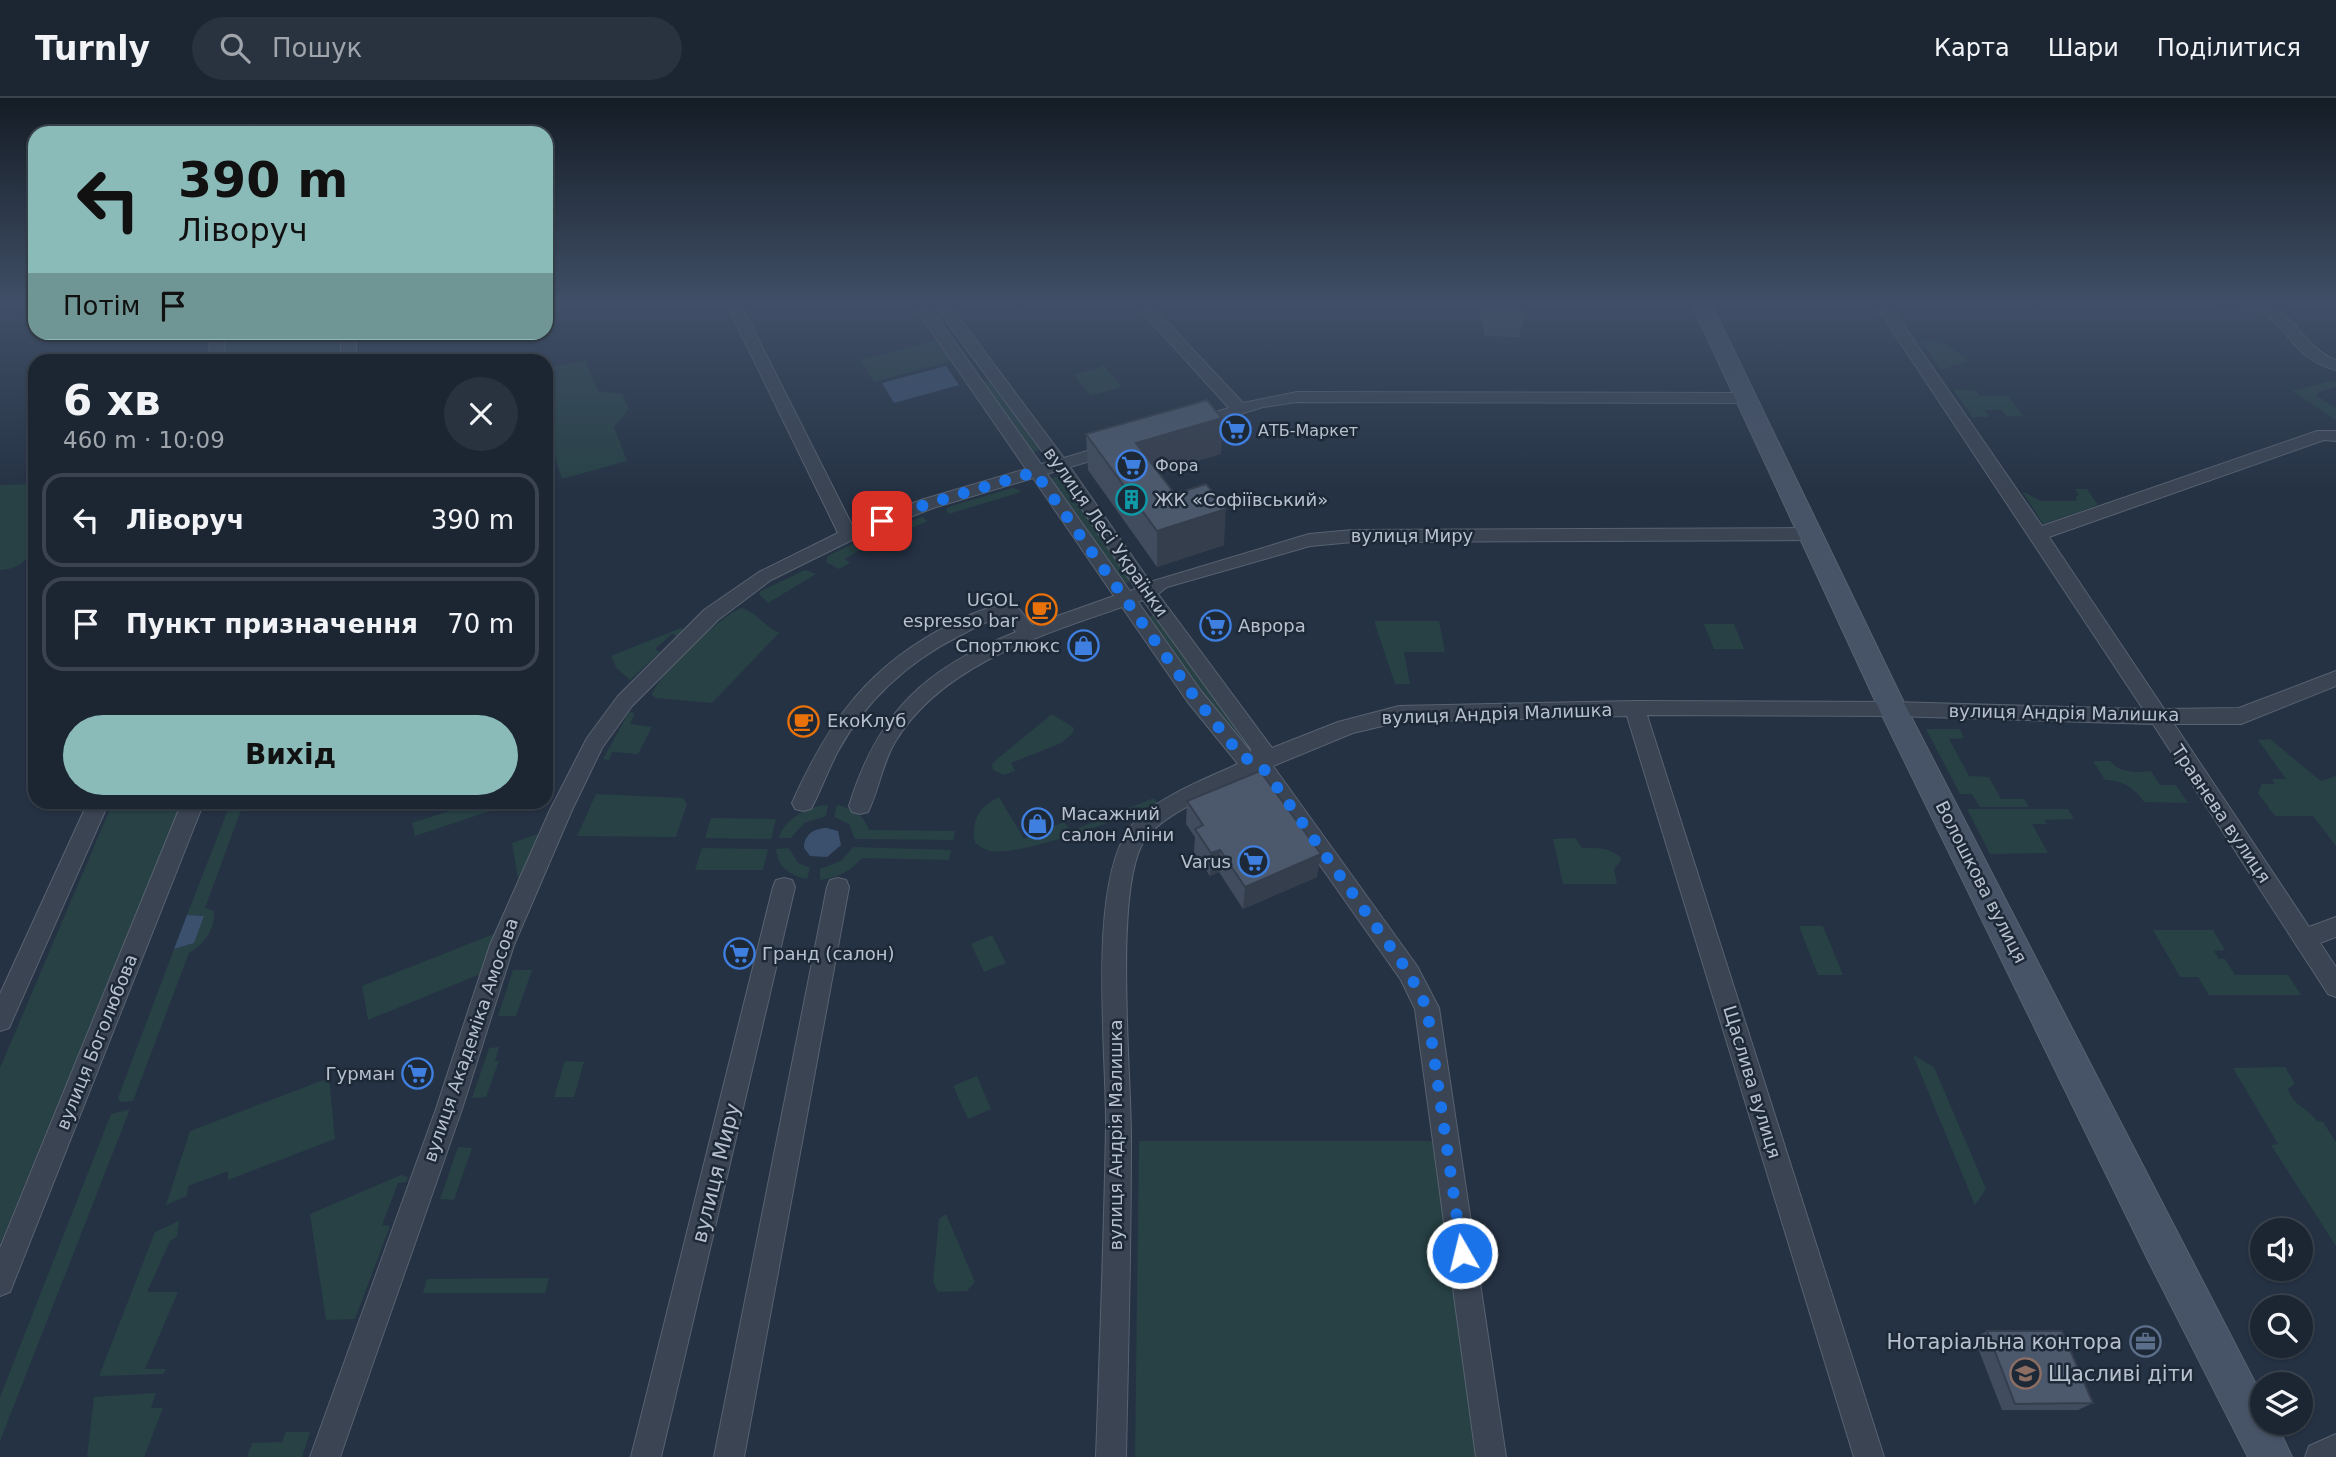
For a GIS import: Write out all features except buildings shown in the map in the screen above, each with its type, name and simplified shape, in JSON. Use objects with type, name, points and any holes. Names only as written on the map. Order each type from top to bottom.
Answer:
[{"type":"street","points":[[765,366],[848,534]]},
{"type":"street","name":"вулиця Лесі Українки","points":[[962,366],[1194,696],[1242,757],[1259,763],[1409,973],[1427,1008],[1491,1457]]},
{"type":"street","name":"вулиця Лесі Українки","points":[[986,366],[1060,464],[1147,592],[1262,748],[1259,763]]},
{"type":"street","points":[[1200,366],[1239,409]]},
{"type":"street","name":"Волошкова вулиця","points":[[1732,366],[1893,709],[2162,1246],[2271,1457]]},
{"type":"street","name":"Травнева вулиця","points":[[1924,366],[2038,534],[2336,987]]},
{"type":"street","points":[[970,378],[982,378],[991,373]]},
{"type":"street","points":[[1174,429],[1239,409],[1297,397],[1747,398]]},
{"type":"street","points":[[2038,534],[2323,435],[2336,436]]},
{"type":"street","name":"вулиця Академіка Амосова","points":[[325,1457],[449,1109],[502,945],[561,810],[594,744],[625,701],[711,615],[765,576],[848,534],[927,504],[1135,441]]},
{"type":"street","name":"вулиця Миру","points":[[860,806],[868,776],[896,724],[925,693],[953,670],[1030,635],[1147,592],[1161,583],[1309,540],[1333,536],[1812,534]]},
{"type":"street","points":[[803,803],[816,771],[852,709],[888,672],[908,656],[928,643],[996,612],[1012,614],[1030,635]]},
{"type":"street","name":"вулиця Андрія Малишка","points":[[1111,1457],[1119,1098],[1116,953],[1118,904],[1132,844],[1149,820],[1259,763],[1336,730],[1399,714],[1635,708],[1893,709],[2157,717],[2241,716],[2336,678]]},
{"type":"street","name":"Щаслива вулиця","points":[[1635,708],[1869,1457]]},
{"type":"street","points":[[0,1020],[95,809]]},
{"type":"street","name":"вулиця Боголюбова","points":[[0,1282],[190,809]]},
{"type":"street","name":"вулиця Миру","points":[[646,1457],[784,887]]},
{"type":"street","points":[[729,1457],[838,887]]},
{"type":"street","points":[[2304,939],[2336,927]]},
{"type":"street","points":[[2320,1457],[2336,1449]]},
{"type":"green space","points":[[588,366],[598,391],[622,394],[629,409],[614,427],[627,461],[562,479],[553,450],[553,367]]},
{"type":"green space","points":[[865,366],[931,366],[874,382]]},
{"type":"green space","points":[[1104,366],[1122,387],[1091,396],[1074,375]]},
{"type":"green space","points":[[2336,380],[2336,387],[2318,392],[2317,396],[2336,408],[2336,420],[2292,391]]},
{"type":"green space","points":[[989,381],[1038,451],[1030,452],[980,384]]},
{"type":"green space","points":[[1953,389],[1976,391],[1980,396],[2008,396],[2023,416],[2006,416],[2001,410],[1985,410],[1989,417],[1972,417]]},
{"type":"green space","points":[[1058,476],[1131,581],[1125,584],[1049,479]]},
{"type":"green space","points":[[28,484],[28,556],[15,567],[0,570],[0,485]]},
{"type":"green space","points":[[1012,488],[1021,492],[949,514],[946,510],[948,507]]},
{"type":"green space","points":[[2075,489],[2087,489],[2098,505],[2043,524],[2022,491],[2041,501],[2073,501],[2077,500],[2076,496],[2079,495]]},
{"type":"green space","points":[[922,517],[928,521],[865,547],[845,559],[850,563],[839,569],[826,562],[828,556],[858,541]]},
{"type":"green space","points":[[805,570],[816,574],[768,603],[759,594],[761,591]]},
{"type":"green space","points":[[742,608],[779,633],[712,703],[656,698],[652,695],[665,674],[692,646],[721,621]]},
{"type":"green space","points":[[1153,615],[1253,748],[1252,752],[1246,751],[1146,618]]},
{"type":"green space","points":[[1374,621],[1439,621],[1445,652],[1404,652],[1410,684],[1395,684]]},
{"type":"green space","points":[[1704,624],[1734,624],[1744,649],[1714,649]]},
{"type":"green space","points":[[684,629],[677,636],[672,634],[655,649],[660,652],[630,680],[617,669],[611,656]]},
{"type":"green space","points":[[629,712],[635,713],[630,724],[652,727],[638,754],[612,752],[609,760],[603,759]]},
{"type":"green space","points":[[1052,714],[1074,728],[1072,734],[1061,743],[1011,763],[1015,771],[1004,775],[993,770],[992,765],[996,760]]},
{"type":"green space","points":[[1926,729],[1960,729],[1964,738],[1949,739],[1969,776],[1989,777],[2001,799],[2024,799],[2029,807],[1980,807],[1972,794],[1960,794]]},
{"type":"green space","points":[[2270,739],[2321,781],[2336,776],[2336,846],[2313,816],[2275,816],[2258,793],[2262,784],[2275,784],[2272,779],[2286,779],[2258,740]]},
{"type":"green space","points":[[2093,761],[2110,761],[2118,768],[2129,771],[2151,771],[2160,785],[2176,785],[2188,803],[2144,802],[2128,786],[2105,780]]},
{"type":"green space","points":[[596,794],[683,798],[687,804],[676,837],[577,836]]},
{"type":"green space","points":[[999,797],[1024,839],[1064,822],[1071,831],[1154,798],[1158,803],[1048,842],[1025,848],[990,851],[975,843],[975,821],[986,805]]},
{"type":"green space","points":[[828,805],[826,816],[804,823],[791,838],[779,838],[786,825],[798,814]]},
{"type":"green space","points":[[837,805],[857,813],[869,830],[955,831],[953,840],[855,839],[849,824],[834,817]]},
{"type":"green space","points":[[110,809],[179,809],[0,1244],[0,1068]]},
{"type":"green space","points":[[228,809],[241,809],[205,908],[214,911],[211,930],[204,941],[189,953],[133,1101],[120,1102],[118,1098],[174,949],[194,943],[203,916],[187,915]]},
{"type":"green space","points":[[455,809],[496,809],[415,836],[412,823]]},
{"type":"green space","points":[[1967,809],[2068,809],[2074,819],[2045,820],[2047,824],[2032,824],[2048,853],[1990,854]]},
{"type":"green space","points":[[711,818],[776,819],[771,839],[705,838]]},
{"type":"green space","points":[[543,832],[519,884],[512,843]]},
{"type":"green space","points":[[1575,838],[1582,848],[1609,850],[1622,859],[1614,869],[1617,884],[1563,884],[1553,839]]},
{"type":"green space","points":[[853,847],[951,850],[949,860],[862,858],[843,873],[820,880],[820,869],[841,861]]},
{"type":"green space","points":[[702,848],[768,849],[763,870],[695,870]]},
{"type":"green space","points":[[789,848],[798,863],[810,868],[807,879],[790,873],[779,861],[776,849]]},
{"type":"green space","points":[[1799,926],[1823,926],[1843,975],[1818,975]]},
{"type":"green space","points":[[2153,930],[2213,930],[2225,950],[2214,951],[2219,959],[2225,959],[2235,975],[2288,975],[2301,995],[2209,995],[2198,977],[2180,977]]},
{"type":"green space","points":[[499,932],[483,973],[368,1020],[362,986]]},
{"type":"green space","points":[[992,935],[1006,963],[984,972],[971,944]]},
{"type":"green space","points":[[513,970],[532,970],[516,1016],[498,1016]]},
{"type":"green space","points":[[499,1047],[495,1061],[499,1061],[486,1097],[472,1098],[489,1048]]},
{"type":"green space","points":[[1913,1055],[1934,1067],[1986,1189],[1975,1205]]},
{"type":"green space","points":[[565,1061],[584,1062],[574,1097],[554,1097]]},
{"type":"green space","points":[[2285,1067],[2295,1084],[2288,1089],[2290,1095],[2317,1121],[2323,1122],[2336,1142],[2336,1246],[2271,1145],[2278,1144],[2233,1068]]},
{"type":"green space","points":[[977,1076],[991,1109],[968,1119],[953,1086]]},
{"type":"green space","points":[[329,1078],[335,1139],[228,1180],[228,1171],[188,1186],[187,1196],[166,1205],[190,1131]]},
{"type":"green space","points":[[130,1109],[0,1441],[0,1397],[111,1114]]},
{"type":"green space","points":[[1139,1141],[1437,1141],[1478,1457],[1135,1457]]},
{"type":"green space","points":[[458,1147],[472,1148],[454,1200],[440,1199]]},
{"type":"green space","points":[[401,1175],[408,1177],[406,1182],[398,1183],[382,1225],[390,1226],[355,1319],[326,1320],[310,1214]]},
{"type":"green space","points":[[946,1214],[975,1282],[967,1291],[938,1292],[933,1282],[939,1219]]},
{"type":"green space","points":[[179,1221],[177,1237],[170,1241],[147,1292],[178,1292],[145,1369],[166,1369],[163,1374],[99,1376],[155,1232]]},
{"type":"green space","points":[[549,1278],[545,1293],[423,1293],[427,1279]]},
{"type":"green space","points":[[156,1393],[151,1408],[163,1408],[144,1457],[87,1457],[94,1397]]},
{"type":"green space","points":[[286,1432],[310,1432],[302,1457],[247,1457],[252,1443],[282,1442]]},
{"type":"water","points":[[946,366],[959,385],[894,403],[882,383]]},
{"type":"water","points":[[827,828],[838,831],[841,845],[827,857],[810,856],[804,848],[806,839],[814,831]]},
{"type":"water","points":[[187,915],[204,916],[194,943],[174,949]]},
{"type":"place","name":"АТБ-Маркет","points":[[1235,430]]},
{"type":"place","name":"Фора","points":[[1132,465]]},
{"type":"place","name":"ЖК «Софіївський»","points":[[1131,500]]},
{"type":"place","name":"UGOL espresso bar","points":[[1041,610]]},
{"type":"place","name":"Аврора","points":[[1215,626]]},
{"type":"place","name":"Спортлюкс","points":[[1083,646]]},
{"type":"place","name":"ЕкоКлуб","points":[[804,721]]},
{"type":"place","name":"Масажний салон Аліни","points":[[1038,824]]},
{"type":"place","name":"Varus","points":[[1254,862]]},
{"type":"place","name":"Гранд (салон)","points":[[739,954]]},
{"type":"place","name":"Гурман","points":[[418,1074]]},
{"type":"place","name":"Нотаріальна контора","points":[[2145,1342]]},
{"type":"place","name":"Щасливі діти","points":[[2025,1374]]},
{"type":"route","points":[[882,521],[927,504],[1035,472],[1194,696],[1242,757],[1259,763],[1267,773],[1409,973],[1427,1008],[1462,1253]]}]
